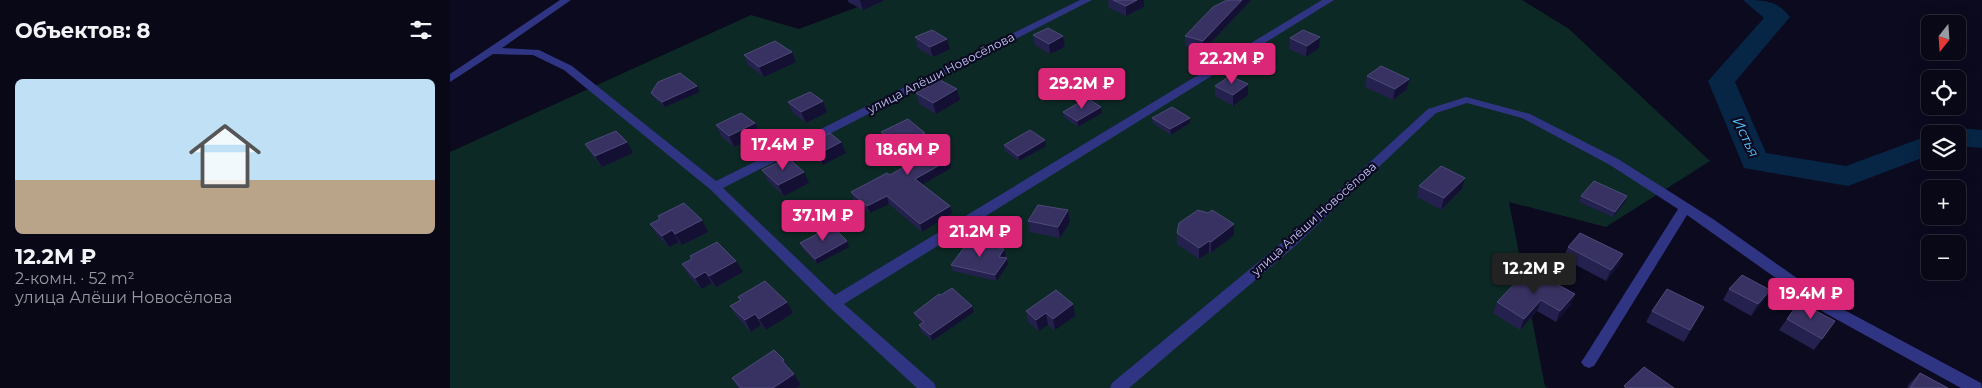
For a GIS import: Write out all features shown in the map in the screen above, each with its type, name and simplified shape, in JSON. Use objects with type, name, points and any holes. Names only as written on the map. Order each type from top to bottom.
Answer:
[{"type":"street","points":[[450,79],[566,0]]},
{"type":"street","name":"улица Алёши Новосёлова","points":[[715,187],[1087,0]]},
{"type":"street","points":[[834,303],[1329,0]]},
{"type":"street","points":[[493,51],[535,52],[568,68],[715,187],[834,303],[928,388]]},
{"type":"street","name":"улица Алёши Новосёлова","points":[[1118,388],[1290,243],[1432,111],[1466,100],[1526,116],[1614,162],[1685,208],[1830,309],[1975,388]]},
{"type":"street","points":[[1589,362],[1685,208]]},
{"type":"green space","points":[[876,0],[1522,0],[1569,29],[1710,161],[1606,227],[1509,202],[1545,386],[1548,388],[450,388],[450,152],[751,15],[799,29]]},
{"type":"building","points":[[1113,0],[1137,0],[1126,6]]},
{"type":"building","points":[[1227,0],[1242,0],[1203,41],[1185,36],[1213,7]]},
{"type":"building","points":[[1048,28],[1063,36],[1049,44],[1033,35]]},
{"type":"building","points":[[932,30],[947,39],[930,47],[915,37]]},
{"type":"building","points":[[1303,30],[1320,37],[1307,46],[1290,38]]},
{"type":"building","points":[[775,41],[792,52],[759,67],[744,55]]},
{"type":"building","points":[[1381,66],[1409,79],[1395,89],[1367,76]]},
{"type":"building","points":[[680,73],[697,86],[662,102],[651,93],[658,82]]},
{"type":"building","points":[[1230,76],[1248,84],[1233,95],[1215,86]]},
{"type":"building","points":[[940,80],[957,89],[933,103],[916,93]]},
{"type":"building","points":[[810,92],[823,101],[801,112],[788,102]]},
{"type":"building","points":[[1087,98],[1101,107],[1077,121],[1063,112]]},
{"type":"building","points":[[1172,107],[1190,118],[1170,129],[1152,118]]},
{"type":"building","points":[[741,113],[755,123],[729,136],[716,125]]},
{"type":"building","points":[[908,119],[925,133],[917,136],[949,160],[915,179],[950,206],[920,224],[887,196],[867,206],[851,192],[887,173],[890,175],[914,161],[881,132]]},
{"type":"building","points":[[1030,130],[1045,140],[1018,156],[1004,145]]},
{"type":"building","points":[[616,131],[627,142],[595,156],[585,144]]},
{"type":"building","points":[[830,133],[841,142],[818,154],[807,144]]},
{"type":"building","points":[[788,158],[804,172],[778,185],[762,170]]},
{"type":"building","points":[[1441,166],[1465,178],[1444,198],[1419,186]]},
{"type":"building","points":[[1594,181],[1627,196],[1615,212],[1581,196]]},
{"type":"building","points":[[684,203],[702,220],[675,234],[672,230],[662,236],[650,224],[660,219],[658,216]]},
{"type":"building","points":[[1038,205],[1068,210],[1058,227],[1028,221]]},
{"type":"building","points":[[1198,210],[1208,213],[1212,210],[1234,224],[1211,242],[1209,241],[1199,248],[1177,233],[1179,223]]},
{"type":"building","points":[[832,226],[847,241],[815,259],[800,243]]},
{"type":"building","points":[[1580,233],[1623,254],[1611,270],[1568,247]]},
{"type":"building","points":[[969,241],[1004,249],[999,257],[1007,258],[995,275],[951,265]]},
{"type":"building","points":[[717,242],[736,261],[709,276],[705,272],[695,278],[682,264],[692,259],[690,256]]},
{"type":"building","points":[[1533,271],[1575,294],[1560,311],[1541,300],[1524,319],[1497,302],[1525,273],[1529,275]]},
{"type":"building","points":[[1742,275],[1770,290],[1758,304],[1729,289]]},
{"type":"building","points":[[765,281],[787,302],[759,319],[755,314],[745,320],[730,306],[741,300],[738,297]]},
{"type":"building","points":[[952,288],[972,306],[930,335],[919,325],[924,322],[914,313],[939,294],[941,295]]},
{"type":"building","points":[[1667,289],[1704,307],[1690,330],[1652,311]]},
{"type":"building","points":[[1056,290],[1073,304],[1053,319],[1046,313],[1036,320],[1026,311]]},
{"type":"building","points":[[1799,302],[1835,321],[1822,339],[1787,319]]},
{"type":"building","points":[[774,350],[794,374],[773,388],[741,388],[732,378]]},
{"type":"building","points":[[1644,367],[1674,388],[1626,388],[1624,386]]},
{"type":"building","points":[[1920,373],[1948,388],[1910,388]]},
{"type":"waterway","name":"Истья","points":[[1755,0],[1778,17],[1721,81],[1755,161],[1848,176],[1921,148]]},
{"type":"waterway","name":"Истья","points":[[1966,138],[1982,139]]}]
